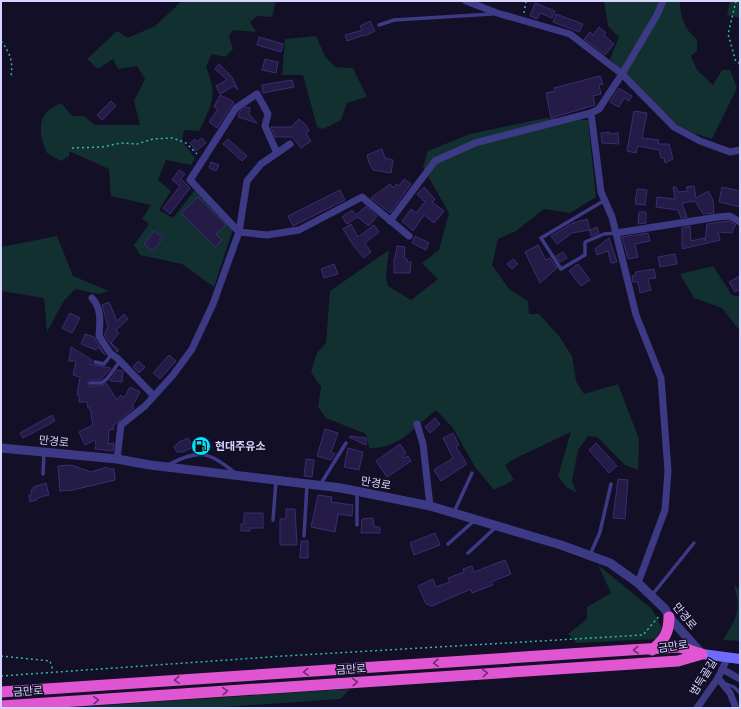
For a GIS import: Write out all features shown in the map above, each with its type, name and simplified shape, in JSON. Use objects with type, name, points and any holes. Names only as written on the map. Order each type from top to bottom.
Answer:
[{"type":"highway","points":[[652,650],[664,640],[667,635],[667,613]]},
{"type":"highway","name":"금만로","points":[[1,692],[680,647],[702,654]]},
{"type":"highway","name":"금만로","points":[[1,706],[678,661],[702,654]]},
{"type":"main road","name":"금만로","points":[[702,654],[740,659]]},
{"type":"street","points":[[466,1],[498,13],[570,34],[622,74],[674,127],[700,141],[730,152],[740,150]]},
{"type":"street","points":[[390,221],[435,161],[475,143],[591,113],[599,109],[657,15],[663,1]]},
{"type":"street","points":[[277,153],[265,126],[268,114],[257,94],[236,108],[190,180],[239,232],[267,234],[299,230],[362,197],[409,236]]},
{"type":"street","points":[[591,113],[601,192],[612,217],[636,315],[661,378],[668,471],[665,510],[638,583]]},
{"type":"street","points":[[117,459],[121,425],[145,406],[174,375],[192,349],[213,304],[239,232],[247,181],[261,164],[290,144]]},
{"type":"street","points":[[616,233],[718,217],[730,216],[740,222]]},
{"type":"street","points":[[92,298],[96,301],[102,320],[99,336],[112,354],[120,360],[154,396]]},
{"type":"street","points":[[417,424],[423,444],[430,506]]},
{"type":"street","name":"만경로","points":[[1,448],[117,459],[166,467],[307,484],[430,506],[454,513],[610,563],[638,583],[652,596],[702,654]]},
{"type":"street","name":"범득골길","points":[[697,708],[719,680],[722,669],[728,657]]},
{"type":"street","points":[[722,669],[740,679]]},
{"type":"street","points":[[719,680],[730,693],[736,708]]},
{"type":"lane","points":[[379,24],[394,20],[498,13]]},
{"type":"lane","points":[[605,200],[541,238],[562,269],[585,255],[585,242],[604,234],[616,233]]},
{"type":"lane","points":[[95,362],[104,364],[112,354]]},
{"type":"lane","points":[[90,383],[101,384],[107,379],[120,360]]},
{"type":"lane","points":[[319,486],[346,443]]},
{"type":"lane","points":[[43,474],[44,452]]},
{"type":"lane","points":[[166,467],[188,455],[198,454],[217,459],[237,475]]},
{"type":"lane","points":[[454,513],[472,473]]},
{"type":"lane","points":[[273,520],[276,480]]},
{"type":"lane","points":[[304,536],[307,484]]},
{"type":"lane","points":[[590,556],[600,532],[611,484]]},
{"type":"lane","points":[[357,492],[357,524]]},
{"type":"lane","points":[[448,544],[476,520]]},
{"type":"lane","points":[[468,553],[497,526]]},
{"type":"lane","points":[[652,596],[694,543]]},
{"type":"lane","points":[[719,680],[734,687],[740,693]]},
{"type":"path","points":[[523,20],[526,1]]},
{"type":"path","points":[[736,1],[728,34],[736,62],[740,63]]},
{"type":"path","points":[[1,41],[10,53],[13,66],[11,77]]},
{"type":"path","points":[[72,148],[102,147],[121,143],[137,144],[153,139],[173,138],[186,143],[203,160]]},
{"type":"path","points":[[1,676],[53,671],[292,655],[643,635],[667,613]]},
{"type":"path","points":[[1,656],[50,661],[53,671]]},
{"type":"green space","points":[[182,1],[276,1],[272,17],[257,16],[250,22],[256,32],[233,30],[229,36],[233,49],[225,57],[212,54],[206,67],[212,85],[212,100],[210,107],[199,131],[184,130],[182,141],[195,158],[191,165],[166,160],[158,180],[171,191],[159,210],[173,218],[194,191],[198,193],[233,229],[214,287],[182,264],[140,255],[134,245],[149,224],[142,219],[151,205],[111,196],[109,169],[69,151],[69,156],[61,161],[47,153],[41,134],[41,123],[45,114],[61,103],[72,116],[84,116],[95,125],[140,125],[134,101],[145,79],[137,66],[118,69],[113,59],[98,69],[87,59],[117,31],[128,38],[155,26]]},
{"type":"green space","points":[[604,1],[680,1],[684,23],[689,32],[697,40],[697,51],[691,56],[697,70],[713,85],[722,70],[730,70],[737,88],[712,139],[693,133],[673,122],[610,59],[619,37],[608,26]]},
{"type":"green space","points":[[730,1],[740,1],[740,18],[727,15]]},
{"type":"green space","points":[[316,36],[325,56],[335,67],[353,68],[367,97],[347,103],[341,120],[323,129],[317,127],[303,75],[282,75],[285,39]]},
{"type":"green space","points":[[546,118],[588,120],[596,197],[570,213],[544,209],[516,231],[498,239],[492,265],[509,289],[528,301],[529,314],[539,314],[559,336],[572,356],[576,381],[584,394],[618,384],[639,439],[638,470],[625,465],[597,437],[588,436],[578,450],[572,481],[577,493],[566,487],[558,476],[571,432],[514,459],[505,465],[514,480],[494,490],[475,467],[453,428],[436,410],[398,441],[389,445],[369,448],[366,434],[326,418],[318,407],[321,387],[311,372],[317,353],[326,343],[330,291],[389,250],[386,276],[388,286],[411,300],[438,279],[422,263],[439,250],[449,213],[423,167],[428,151],[470,134]]},
{"type":"green space","points":[[57,236],[73,276],[109,291],[98,294],[75,289],[63,302],[47,332],[44,298],[1,291],[1,247]]},
{"type":"green space","points":[[713,266],[732,295],[740,297],[740,331],[722,308],[694,298],[680,274]]},
{"type":"green space","points":[[598,565],[652,609],[662,628],[656,639],[577,643],[568,634],[587,619],[587,607],[611,593]]},
{"type":"green space","points":[[734,584],[740,590],[740,641],[723,640],[737,614],[738,608]]},
{"type":"green space","points":[[350,689],[340,699],[209,708],[62,708]]},
{"type":"building","points":[[535,3],[555,11],[552,18],[540,13],[537,19],[530,16]]},
{"type":"building","points":[[556,14],[583,24],[579,32],[553,22]]},
{"type":"building","points":[[370,21],[375,31],[365,36],[364,35],[347,41],[345,35],[362,30],[360,26]]},
{"type":"building","points":[[599,27],[606,33],[604,35],[614,44],[605,55],[584,39],[590,32],[593,35]]},
{"type":"building","points":[[259,37],[283,44],[281,52],[257,45]]},
{"type":"building","points":[[265,59],[278,62],[276,73],[262,70]]},
{"type":"building","points":[[219,64],[232,77],[238,90],[234,86],[220,94],[216,86],[227,80],[215,69]]},
{"type":"building","points":[[600,76],[603,84],[599,85],[601,94],[593,96],[595,105],[551,118],[546,93],[555,91],[554,88]]},
{"type":"building","points":[[292,80],[294,87],[263,93],[262,85]]},
{"type":"building","points":[[619,88],[632,96],[629,101],[624,98],[619,107],[610,102]]},
{"type":"building","points":[[220,95],[234,102],[217,128],[209,122],[218,109],[214,107]]},
{"type":"building","points":[[111,101],[116,106],[102,120],[97,115]]},
{"type":"building","points":[[246,107],[250,108],[249,114],[257,123],[238,117],[240,111]]},
{"type":"building","points":[[634,111],[647,113],[642,138],[659,140],[658,144],[669,144],[673,159],[665,163],[664,158],[661,158],[659,150],[638,146],[636,153],[627,151]]},
{"type":"building","points":[[299,119],[306,125],[309,131],[306,134],[311,141],[301,148],[292,137],[275,137],[271,127],[291,127]]},
{"type":"building","points":[[610,132],[610,134],[618,133],[619,144],[602,143],[601,133]]},
{"type":"building","points":[[202,138],[206,143],[196,151],[190,143],[195,139],[197,142]]},
{"type":"building","points":[[228,139],[247,156],[242,161],[223,144]]},
{"type":"building","points":[[382,149],[385,158],[393,160],[391,173],[373,170],[369,163],[367,155]]},
{"type":"building","points":[[211,162],[219,165],[216,171],[209,168]]},
{"type":"building","points":[[179,170],[185,174],[181,179],[190,188],[170,214],[163,208],[180,186],[172,180]]},
{"type":"building","points":[[404,179],[411,184],[390,213],[371,198],[390,184],[394,188],[396,184],[399,186]]},
{"type":"building","points":[[694,186],[696,198],[708,191],[713,200],[714,213],[703,214],[695,201],[682,203],[687,217],[681,218],[678,210],[656,207],[657,197],[675,199],[673,187],[676,187],[678,192],[688,191],[686,187]]},
{"type":"building","points":[[424,187],[435,199],[432,202],[444,211],[434,223],[424,215],[413,231],[402,221],[411,209],[416,213],[425,202],[417,194]]},
{"type":"building","points":[[722,187],[740,191],[740,207],[719,202]]},
{"type":"building","points":[[637,189],[647,190],[645,205],[635,204]]},
{"type":"building","points":[[340,190],[345,200],[293,226],[288,216]]},
{"type":"building","points":[[198,197],[226,225],[216,234],[222,240],[215,247],[181,213]]},
{"type":"building","points":[[366,206],[377,216],[369,226],[357,217],[347,224],[342,217],[352,210],[356,215]]},
{"type":"building","points":[[639,212],[646,212],[646,223],[638,224]]},
{"type":"building","points":[[587,219],[590,230],[572,233],[557,244],[551,236],[573,223]]},
{"type":"building","points":[[729,221],[736,225],[732,233],[718,232],[720,240],[682,249],[682,228],[690,226],[691,241],[704,238],[705,241],[707,224]]},
{"type":"building","points":[[351,224],[358,237],[374,225],[379,232],[365,243],[371,252],[364,258],[353,245],[343,229]]},
{"type":"building","points":[[597,227],[599,233],[591,236],[590,230]]},
{"type":"building","points":[[154,231],[163,237],[153,251],[144,244]]},
{"type":"building","points":[[648,233],[650,241],[635,244],[638,257],[628,259],[622,237]]},
{"type":"building","points":[[415,236],[429,243],[426,250],[412,243]]},
{"type":"building","points":[[609,238],[617,262],[611,263],[608,251],[597,255],[595,249]]},
{"type":"building","points":[[538,245],[546,260],[550,258],[557,268],[540,283],[525,252]]},
{"type":"building","points":[[397,246],[405,247],[404,258],[407,259],[407,262],[411,262],[410,273],[394,273],[394,258]]},
{"type":"building","points":[[563,252],[567,258],[560,262],[556,256]]},
{"type":"building","points":[[675,254],[677,264],[660,267],[658,257]]},
{"type":"building","points":[[513,259],[518,264],[512,269],[507,264]]},
{"type":"building","points":[[334,264],[338,274],[324,278],[321,269]]},
{"type":"building","points":[[576,265],[579,265],[590,280],[581,286],[569,271]]},
{"type":"building","points":[[654,269],[656,278],[648,279],[651,290],[640,293],[638,282],[633,282],[632,276],[635,275],[636,272]]},
{"type":"building","points":[[740,276],[740,289],[735,292],[729,282]]},
{"type":"building","points":[[109,302],[117,321],[124,314],[128,319],[116,330],[119,333],[111,343],[119,350],[117,352],[104,335],[108,327],[102,305]]},
{"type":"building","points":[[70,313],[80,318],[72,333],[62,328]]},
{"type":"building","points":[[85,334],[94,337],[105,355],[98,347],[96,350],[81,344]]},
{"type":"building","points":[[71,347],[92,360],[90,364],[111,368],[100,380],[88,380],[88,386],[101,386],[106,383],[117,400],[121,395],[124,398],[130,387],[140,392],[132,407],[134,408],[113,426],[114,429],[109,430],[108,444],[114,443],[113,451],[95,449],[95,440],[85,445],[79,432],[93,425],[90,408],[88,408],[87,402],[79,402],[79,395],[77,395],[80,377],[73,375],[76,361],[69,361]]},
{"type":"building","points":[[169,355],[176,361],[160,379],[153,373]]},
{"type":"building","points":[[138,361],[145,367],[139,373],[133,367]]},
{"type":"building","points":[[117,370],[123,371],[122,382],[110,381]]},
{"type":"building","points":[[52,415],[55,421],[23,438],[20,433]]},
{"type":"building","points":[[435,418],[440,424],[430,433],[425,427]]},
{"type":"building","points":[[325,429],[338,433],[331,452],[335,454],[331,460],[317,456]]},
{"type":"building","points":[[453,433],[459,445],[456,447],[467,464],[441,481],[434,470],[453,458],[443,438]]},
{"type":"building","points":[[349,437],[366,438],[366,445]]},
{"type":"building","points":[[188,438],[193,447],[183,452],[177,452],[174,447],[179,442]]},
{"type":"building","points":[[596,443],[617,466],[609,473],[589,450]]},
{"type":"building","points":[[400,444],[406,453],[402,457],[404,458],[408,456],[411,461],[387,477],[376,461]]},
{"type":"building","points":[[348,448],[363,452],[359,470],[344,467]]},
{"type":"building","points":[[306,459],[314,460],[312,477],[304,476]]},
{"type":"building","points":[[71,465],[91,472],[107,467],[109,469],[114,469],[115,480],[73,490],[60,491],[58,466]]},
{"type":"building","points":[[618,479],[628,480],[625,519],[613,518]]},
{"type":"building","points":[[46,483],[49,495],[37,498],[37,500],[30,502],[29,495],[32,494],[31,490],[34,489],[33,487]]},
{"type":"building","points":[[318,495],[332,497],[331,502],[353,505],[352,516],[338,514],[335,532],[311,527]]},
{"type":"building","points":[[286,509],[295,509],[297,545],[280,545],[280,519],[286,519]]},
{"type":"building","points":[[244,513],[263,513],[263,528],[250,528],[250,531],[241,531],[241,524],[244,524]]},
{"type":"building","points":[[373,518],[374,527],[380,527],[380,533],[361,533],[362,519]]},
{"type":"building","points":[[435,533],[440,545],[414,555],[410,543]]},
{"type":"building","points":[[301,541],[308,541],[308,558],[300,558]]},
{"type":"building","points":[[505,560],[511,574],[491,582],[493,585],[472,593],[471,589],[432,606],[426,604],[418,586],[433,579],[436,587],[450,582],[448,578],[464,572],[463,569],[472,566],[474,572]]},
{"type":"place","name":"현대주유소","points":[[201,446]]}]
